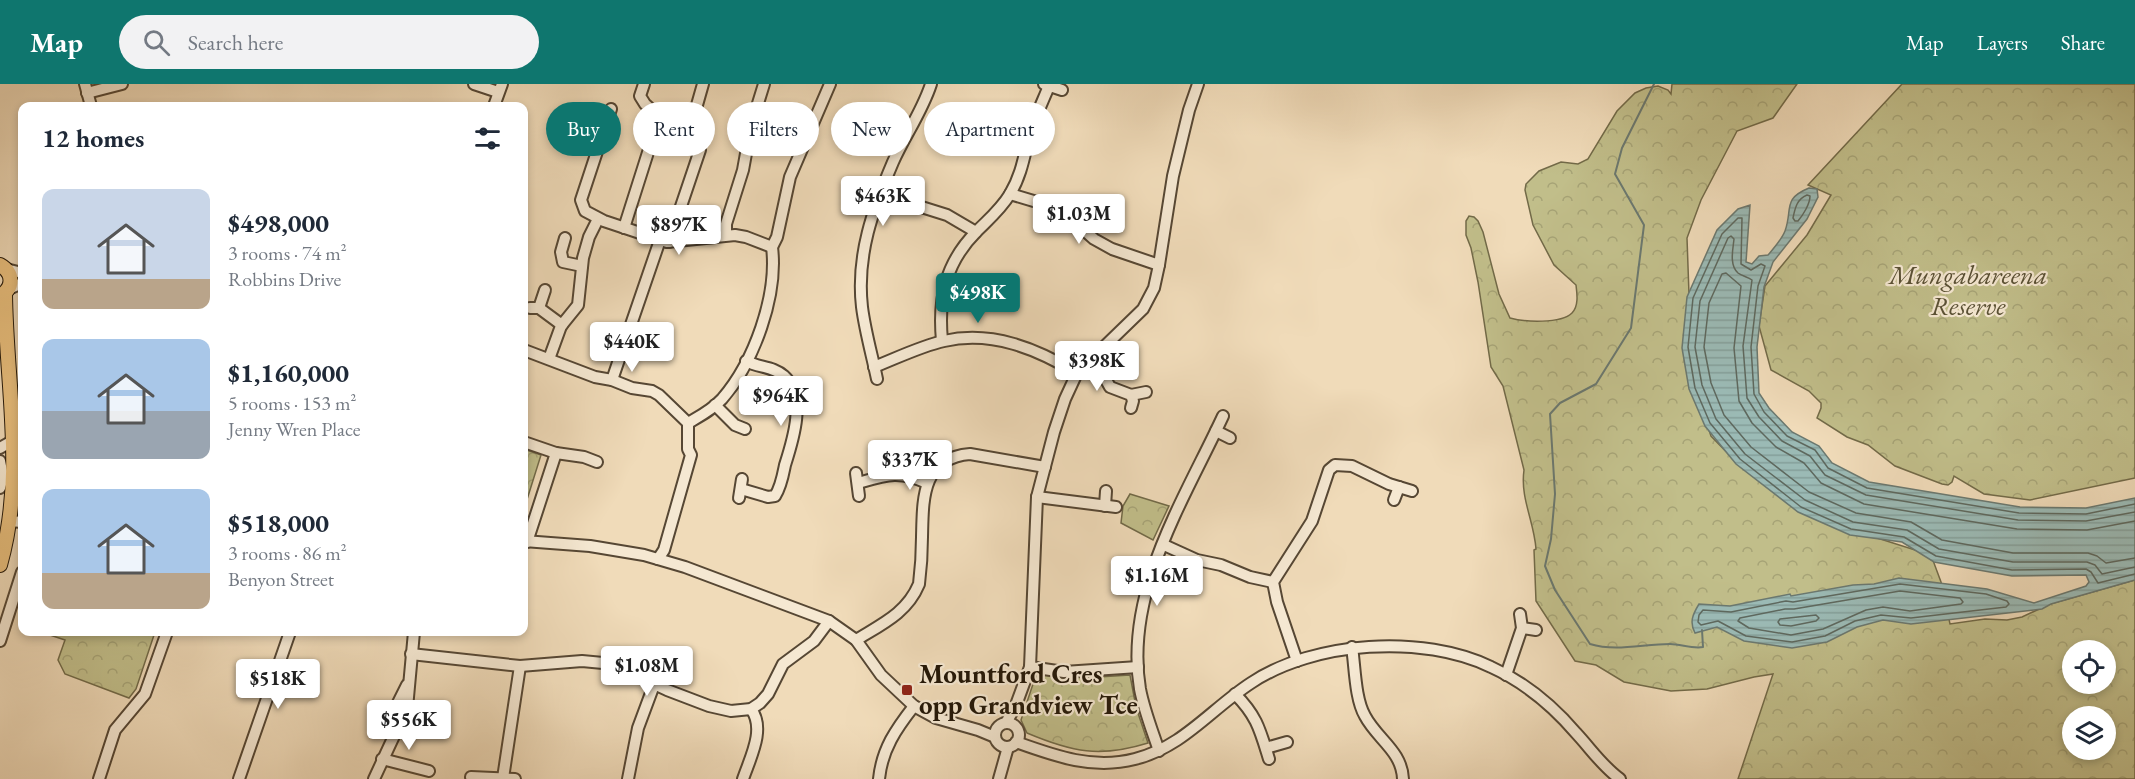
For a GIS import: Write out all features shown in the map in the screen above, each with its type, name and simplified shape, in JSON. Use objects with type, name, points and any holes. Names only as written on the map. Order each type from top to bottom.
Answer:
[{"type":"main road","points":[[0,565],[16,521],[12,394],[3,336],[5,293],[11,278],[2,266]]},
{"type":"street","points":[[86,88],[122,84]]},
{"type":"street","points":[[474,84],[500,88]]},
{"type":"street","points":[[624,228],[657,124],[656,114],[640,96],[644,86],[632,84]]},
{"type":"street","points":[[612,380],[700,150],[693,119],[703,84]]},
{"type":"street","points":[[726,235],[726,224],[744,170],[751,126],[764,84]]},
{"type":"street","points":[[688,423],[708,412],[738,377],[762,327],[772,274],[772,247],[777,237],[790,177],[830,84]]},
{"type":"street","points":[[877,379],[862,309],[861,270],[867,230],[894,159],[917,117],[931,84]]},
{"type":"street","points":[[999,779],[1007,735],[1030,667],[1037,497],[1045,467],[1065,399],[1077,373],[1143,309],[1154,288],[1173,176],[1189,110],[1198,84]]},
{"type":"street","points":[[942,341],[941,301],[949,271],[976,232],[997,212],[1010,194],[1022,167],[1046,85],[1062,90]]},
{"type":"street","points":[[596,156],[581,200],[585,211],[598,219],[665,241],[726,235],[746,237],[772,247]]},
{"type":"street","points":[[880,194],[946,215],[976,232]]},
{"type":"street","points":[[1010,194],[1057,208],[1094,239],[1112,249],[1159,265]]},
{"type":"street","points":[[549,359],[562,325],[578,306],[582,266],[589,237],[598,219]]},
{"type":"street","points":[[565,238],[561,252],[563,262],[582,266]]},
{"type":"street","points":[[2,266],[18,272]]},
{"type":"street","points":[[5,293],[18,285]]},
{"type":"street","points":[[545,290],[534,308],[562,325]]},
{"type":"street","points":[[874,367],[942,341],[988,338],[1036,350],[1077,373]]},
{"type":"street","points":[[528,351],[595,377],[659,395],[688,423],[688,449],[691,455],[664,550],[658,559]]},
{"type":"street","points":[[1090,360],[1100,369],[1110,387],[1118,392],[1131,395],[1146,392]]},
{"type":"street","points":[[741,489],[772,498],[777,493],[794,435],[797,414],[794,395],[785,377],[770,368],[746,361]]},
{"type":"street","points":[[1131,395],[1133,401],[1131,408]]},
{"type":"street","points":[[715,405],[735,425],[746,428]]},
{"type":"street","points":[[1159,751],[1143,705],[1138,667],[1138,629],[1142,608],[1148,582],[1175,517],[1223,416]]},
{"type":"street","points":[[1216,431],[1230,438]]},
{"type":"street","points":[[0,448],[14,440]]},
{"type":"street","points":[[528,443],[556,453],[584,457],[597,462]]},
{"type":"street","points":[[584,457],[588,446]]},
{"type":"street","points":[[528,533],[556,453]]},
{"type":"street","points":[[856,640],[900,613],[914,597],[919,584],[923,495],[927,483],[940,465],[961,454],[980,455],[1045,467]]},
{"type":"street","points":[[0,461],[3,477],[0,488]]},
{"type":"street","points":[[1297,661],[1277,602],[1273,582],[1311,521],[1329,470],[1335,465],[1352,466],[1412,491]]},
{"type":"street","points":[[859,496],[857,478],[892,474],[916,478],[927,483]]},
{"type":"street","points":[[1394,500],[1399,487]]},
{"type":"street","points":[[1037,497],[1111,506],[1107,491]]},
{"type":"street","points":[[528,542],[590,546],[658,559],[829,621],[856,640],[881,675],[914,706],[936,718],[978,730],[1007,735],[1036,750],[1076,761],[1098,764],[1134,759],[1159,751],[1181,739],[1235,694],[1262,676],[1297,661],[1352,647],[1396,646],[1440,651],[1478,661],[1506,675],[1537,695],[1560,714],[1615,778]]},
{"type":"street","points":[[1164,545],[1197,560],[1221,565],[1250,577],[1273,582]]},
{"type":"street","points":[[0,641],[18,585]]},
{"type":"street","points":[[1506,675],[1522,628],[1520,615]]},
{"type":"street","points":[[411,654],[520,666],[582,661],[598,662],[615,666],[654,685],[723,710],[751,709],[768,694],[783,664],[814,641],[829,621]]},
{"type":"street","points":[[1522,628],[1536,630]]},
{"type":"street","points":[[99,779],[115,730],[145,694],[166,636]]},
{"type":"street","points":[[239,779],[289,636]]},
{"type":"street","points":[[374,779],[407,708],[413,636]]},
{"type":"street","points":[[1352,647],[1361,708],[1371,725],[1390,745],[1398,760],[1403,779]]},
{"type":"street","points":[[503,778],[520,666]]},
{"type":"street","points":[[1030,667],[1064,672],[1138,667]]},
{"type":"street","points":[[628,779],[638,728],[654,685]]},
{"type":"street","points":[[1235,694],[1249,708],[1258,725],[1267,753],[1287,742]]},
{"type":"street","points":[[879,779],[886,748],[897,727],[914,706]]},
{"type":"street","points":[[743,779],[757,738],[757,721],[751,709]]},
{"type":"street","points":[[382,759],[429,771]]},
{"type":"street","points":[[471,777],[515,779]]},
{"type":"green space","points":[[1672,84],[1797,84],[1773,118],[1737,131],[1701,200],[1687,238],[1692,379],[1711,436],[1738,464],[1871,536],[1931,555],[1941,582],[1950,624],[2022,617],[2050,604],[2135,580],[2135,779],[1738,779],[1773,674],[1707,689],[1671,691],[1624,682],[1596,665],[1575,661],[1536,601],[1534,550],[1536,549],[1524,490],[1524,470],[1503,386],[1491,367],[1478,282],[1466,235],[1466,221],[1469,216],[1474,217],[1483,232],[1499,294],[1510,318],[1542,321],[1567,317],[1576,307],[1576,285],[1554,265],[1533,225],[1525,190],[1526,184],[1539,171],[1561,162],[1578,164],[1588,159],[1617,111],[1635,93],[1658,86],[1668,90],[1671,94]]},
{"type":"green space","name":"Mungabareena Reserve","points":[[1902,84],[2135,84],[2135,478],[2030,500],[1984,494],[1954,476],[1948,485],[1942,484],[1895,466],[1868,445],[1847,437],[1817,418],[1821,403],[1809,391],[1771,370],[1759,326],[1765,286],[1807,235],[1831,195],[1808,185]]},
{"type":"green space","points":[[528,450],[541,455],[528,496]]},
{"type":"green space","points":[[1130,494],[1169,506],[1153,540],[1121,523],[1123,506]]},
{"type":"green space","points":[[53,636],[154,636],[136,689],[129,698],[65,674],[58,660],[65,640]]},
{"type":"green space","points":[[1039,673],[1083,678],[1130,675],[1136,707],[1148,743],[1131,748],[1086,751],[1058,745],[1027,733],[1021,720],[1035,678]]},
{"type":"water","points":[[1809,188],[1817,189],[1818,197],[1807,219],[1773,262],[1764,287],[1757,347],[1759,393],[1769,408],[1792,432],[1819,446],[1832,463],[1869,482],[2020,507],[2086,508],[2135,498],[2135,580],[2051,604],[2042,609],[1911,624],[1883,620],[1857,627],[1827,642],[1792,648],[1744,641],[1717,627],[1695,633],[1692,618],[1699,604],[1730,606],[1790,594],[1791,596],[1853,585],[1874,584],[1899,578],[1987,589],[2034,603],[2086,586],[2089,582],[2086,575],[2012,576],[1934,562],[1902,542],[1850,535],[1798,512],[1736,464],[1705,426],[1689,389],[1682,348],[1687,297],[1717,230],[1738,209],[1750,205],[1746,262],[1752,264],[1759,256],[1768,255],[1778,243],[1785,231],[1792,201],[1795,196]]},
{"type":"waterway","points":[[1654,84],[1622,148],[1615,174],[1644,225],[1631,328],[1596,384],[1560,403],[1550,414],[1555,494],[1551,539],[1545,566],[1555,590],[1590,644],[1610,647],[1670,644],[1703,647],[1702,630]]},
{"type":"place","name":"Mountford Cres opp Grandview Tce","points":[[907,690]]}]
